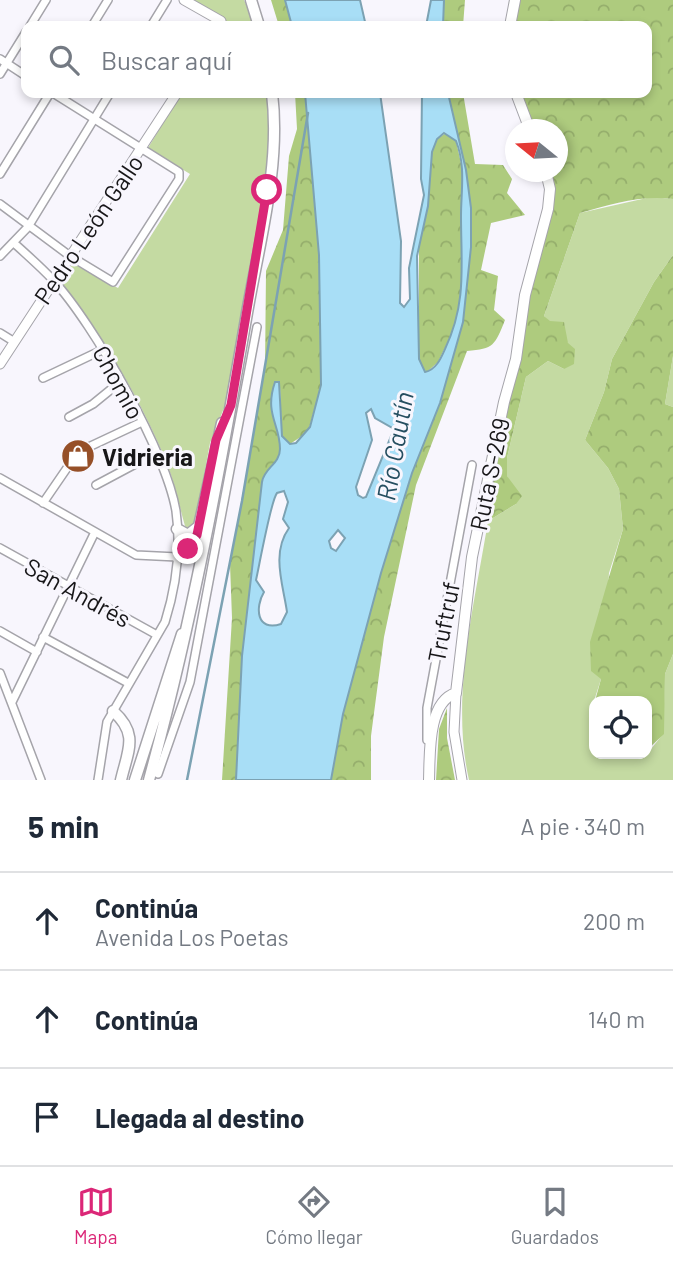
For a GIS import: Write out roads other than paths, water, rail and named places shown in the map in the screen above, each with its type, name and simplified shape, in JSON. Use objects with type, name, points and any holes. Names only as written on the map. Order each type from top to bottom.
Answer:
[{"type":"main road","points":[[251,0],[258,21]]},
{"type":"main road","points":[[511,21],[515,0]]},
{"type":"main road","points":[[155,778],[204,551],[265,211],[272,147],[272,98]]},
{"type":"main road","points":[[518,98],[526,119]]},
{"type":"main road","name":"Ruta S-269","points":[[456,694],[472,557],[504,402],[516,359],[525,295],[548,209],[549,182]]},
{"type":"main road","points":[[177,556],[191,545],[198,527],[216,440],[231,405]]},
{"type":"main road","points":[[177,529],[188,535],[198,527]]},
{"type":"main road","points":[[135,780],[175,648],[186,625]]},
{"type":"main road","name":"Truftruf","points":[[429,780],[437,712],[445,699],[456,694]]},
{"type":"main road","points":[[113,711],[126,724],[130,738],[122,780]]},
{"type":"main road","points":[[122,780],[152,725]]},
{"type":"street","points":[[33,21],[46,0]]},
{"type":"street","points":[[95,21],[108,0]]},
{"type":"street","points":[[154,21],[167,0]]},
{"type":"street","points":[[184,0],[215,21]]},
{"type":"street","points":[[0,74],[3,61],[21,38]]},
{"type":"street","points":[[3,61],[21,73]]},
{"type":"street","points":[[0,174],[48,98]]},
{"type":"street","points":[[0,204],[70,256],[113,282],[179,179],[178,172],[59,98]]},
{"type":"street","points":[[0,257],[28,227],[107,98]]},
{"type":"street","name":"Pedro León Gallo","points":[[0,364],[174,98]]},
{"type":"street","name":"Chomio","points":[[14,243],[54,280],[102,350],[156,453],[171,494],[177,529],[177,556],[169,608],[157,635],[113,711],[102,740],[98,780]]},
{"type":"street","points":[[155,778],[190,682],[257,327]]},
{"type":"street","points":[[0,333],[13,341]]},
{"type":"street","points":[[43,378],[102,350]]},
{"type":"street","points":[[69,417],[93,404],[120,382]]},
{"type":"street","points":[[43,503],[78,452],[142,422]]},
{"type":"street","points":[[96,485],[156,453]]},
{"type":"street","name":"Truftruf","points":[[429,780],[427,708],[472,465]]},
{"type":"street","points":[[0,478],[94,534],[136,555],[177,556]]},
{"type":"street","points":[[12,702],[94,534]]},
{"type":"street","name":"San Andrés","points":[[0,548],[157,635]]},
{"type":"street","points":[[0,631],[37,652]]},
{"type":"street","points":[[43,637],[128,683]]},
{"type":"street","points":[[0,673],[41,780]]},
{"type":"street","name":"Ruta S-269","points":[[456,694],[454,732],[462,780]]},
{"type":"water","points":[[285,0],[360,0],[365,21],[291,21]]},
{"type":"water","points":[[431,0],[444,0],[443,21],[427,21]]},
{"type":"water","name":"Río Cautín","points":[[305,98],[381,98],[401,241],[400,303],[404,307],[410,299],[409,268],[424,195],[421,179],[422,98],[449,98],[466,170],[471,208],[471,247],[463,322],[440,403],[412,473],[381,573],[343,714],[331,780],[236,780],[242,656],[262,482],[277,459],[280,449],[272,411],[272,393],[275,382],[279,382],[282,436],[290,444],[296,443],[310,427],[321,385],[319,255]],"holes":[[[444,133],[456,141],[461,160],[460,300],[452,332],[438,363],[425,372],[419,359],[417,256],[428,206],[432,152],[437,139]],[[371,409],[375,418],[394,429],[366,497],[363,498],[358,495],[356,487],[372,440],[366,413]],[[284,491],[288,502],[283,519],[289,528],[279,558],[287,612],[281,624],[273,626],[262,621],[260,617],[259,604],[264,592],[256,580],[274,498],[277,493]],[[338,530],[345,538],[336,551],[331,548],[329,541]]]},
{"type":"waterway","points":[[187,780],[242,501],[308,113]]},
{"type":"place","name":"Vidrieria","points":[[78,456]]}]
